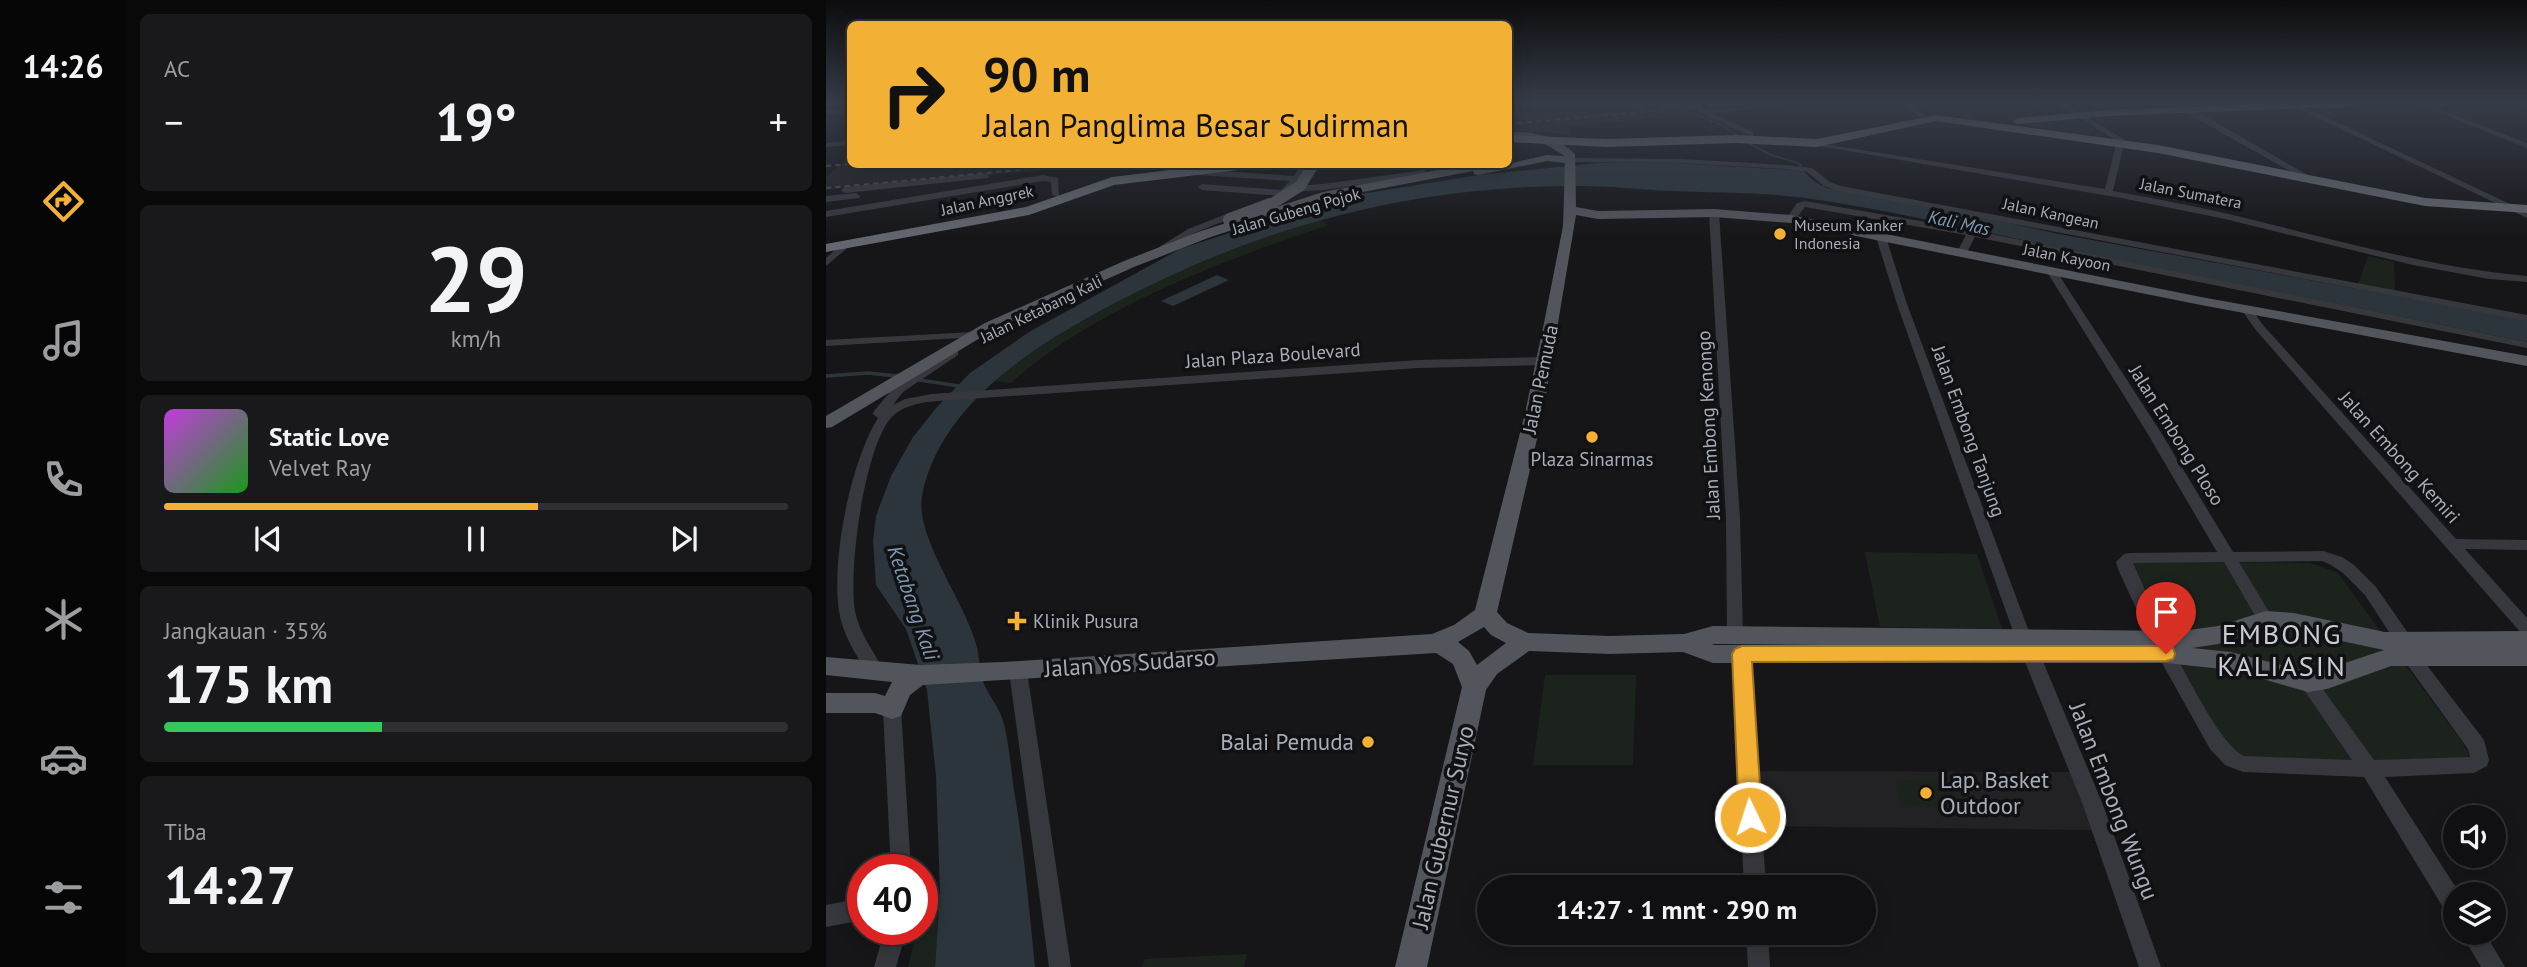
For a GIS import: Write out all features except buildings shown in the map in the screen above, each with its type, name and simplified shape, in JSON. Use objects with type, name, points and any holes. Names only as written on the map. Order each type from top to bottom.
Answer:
[{"type":"highway","points":[[1529,154],[1539,148]]},
{"type":"highway","points":[[1570,160],[1583,148]]},
{"type":"highway","points":[[2145,148],[2307,177],[2425,202],[2524,211]]},
{"type":"highway","name":"Jalan Anggrek","points":[[851,240],[1018,213],[1042,207],[1099,184],[1190,168]]},
{"type":"highway","name":"Jalan Anggrek","points":[[851,240],[1021,208],[1105,178],[1224,168]]},
{"type":"highway","points":[[826,242],[851,240]]},
{"type":"highway","points":[[826,248],[851,240]]},
{"type":"main road","points":[[1557,148],[1570,160]]},
{"type":"main road","name":"Jalan Gubeng Pojok","points":[[1512,162],[1529,154]]},
{"type":"main road","name":"Jalan Gubeng Pojok","points":[[1512,163],[1550,158],[1570,160]]},
{"type":"main road","name":"Jalan Pemuda","points":[[1485,614],[1543,365],[1570,218],[1570,160]]},
{"type":"main road","points":[[826,423],[910,378],[934,359],[973,335],[1234,216],[1287,197],[1303,183],[1312,168]]},
{"type":"main road","points":[[1321,194],[1319,179],[1323,168]]},
{"type":"main road","name":"Jalan Gubeng Pojok","points":[[1189,242],[1229,225],[1321,194],[1473,168]]},
{"type":"main road","name":"Jalan Gubeng Pojok","points":[[1169,247],[1327,198],[1484,168]]},
{"type":"main road","name":"Jalan Kayoon","points":[[1570,218],[1714,213],[1791,219],[2201,301],[2527,361]]},
{"type":"main road","points":[[1434,643],[1462,631],[1485,614],[1499,629],[1525,642],[1610,645],[1684,643],[1713,653],[1739,644],[2162,647],[2231,661],[2308,682],[2327,679],[2407,648],[2527,640]]},
{"type":"main road","points":[[2162,647],[2266,620],[2294,622],[2407,648],[2527,657]]},
{"type":"main road","name":"Jalan Gubernur Suryo","points":[[1411,967],[1474,687],[1489,667],[1525,642]]},
{"type":"main road","points":[[1434,643],[1451,647],[1460,654],[1474,687]]},
{"type":"main road","name":"Jalan Yos Sudarso","points":[[826,666],[919,675],[1434,643]]},
{"type":"main road","points":[[826,703],[875,703],[892,709],[900,689],[919,675]]},
{"type":"street","name":"Jalan Sumatera","points":[[1861,148],[2271,226],[2391,257],[2527,279]]},
{"type":"street","points":[[2108,193],[2121,148]]},
{"type":"street","points":[[2256,148],[2307,177]]},
{"type":"street","points":[[2389,148],[2524,211]]},
{"type":"street","name":"Jalan Kangean","points":[[1570,160],[1682,161],[1809,170],[1827,184],[1839,188],[2527,318]]},
{"type":"street","name":"Jalan Gubeng Pojok","points":[[1234,216],[1284,191],[1297,179],[1302,168]]},
{"type":"street","points":[[1202,187],[1284,191],[1470,168]]},
{"type":"street","points":[[1194,172],[1297,179]]},
{"type":"street","points":[[826,199],[985,176]]},
{"type":"street","points":[[826,214],[1043,178],[1055,180],[1056,195]]},
{"type":"street","points":[[897,202],[904,188]]},
{"type":"street","points":[[845,190],[904,188]]},
{"type":"street","points":[[1791,219],[1800,205],[1805,204],[1972,233],[2394,316],[2527,345]]},
{"type":"street","name":"Jalan Embong Kenongo","points":[[1714,213],[1754,875]]},
{"type":"street","points":[[1961,254],[1972,233]]},
{"type":"street","name":"Jalan Embong Tanjung","points":[[1881,237],[1902,304],[2026,645]]},
{"type":"street","points":[[826,263],[851,240]]},
{"type":"street","name":"Jalan Ketabang Kali","points":[[869,451],[867,436],[874,422],[910,378],[1013,320],[1169,247]]},
{"type":"street","name":"Jalan Embong Ploso","points":[[2052,272],[2266,620]]},
{"type":"street","points":[[2201,301],[2203,280]]},
{"type":"street","name":"Jalan Embong Kemiri","points":[[2246,309],[2259,327],[2527,629]]},
{"type":"street","points":[[826,343],[973,335]]},
{"type":"street","points":[[911,339],[930,343],[934,359]]},
{"type":"street","name":"Jalan Plaza Boulevard","points":[[933,397],[1543,365]]},
{"type":"street","points":[[910,378],[910,390],[933,397]]},
{"type":"street","name":"Jalan Ketabang Kali","points":[[874,669],[862,650],[847,613],[845,589],[853,518],[869,451],[886,416],[898,407],[933,397]]},
{"type":"street","points":[[2452,544],[2527,545]]},
{"type":"street","points":[[2138,556],[2323,556],[2333,559],[2361,581],[2477,746],[2480,760],[2464,767],[2392,769],[2243,764],[2232,759],[2217,743],[2162,647],[2124,562],[2138,556]]},
{"type":"street","name":"Jalan Embong Wungu","points":[[2026,645],[2093,805],[2150,967]]},
{"type":"street","points":[[1011,671],[1060,967]]},
{"type":"street","points":[[2308,682],[2369,769],[2443,887]]},
{"type":"street","points":[[892,709],[900,854]]},
{"type":"street","points":[[826,916],[847,912]]},
{"type":"street","points":[[885,967],[891,945]]},
{"type":"street","points":[[1758,945],[1759,967]]},
{"type":"street","points":[[2480,945],[2494,967]]},
{"type":"shaded area","points":[[847,161],[847,168],[1071,168],[826,190],[826,177]]},
{"type":"shaded area","points":[[1318,219],[1328,225],[1246,254],[1161,289],[1080,332],[1011,383],[993,381],[1058,335],[1153,283],[1234,248]]},
{"type":"shaded area","points":[[2368,256],[2394,262],[2395,291],[2358,284]]},
{"type":"shaded area","points":[[1865,552],[1977,554],[2002,629],[1880,627]]},
{"type":"shaded area","points":[[2129,562],[2309,563],[2337,572],[2462,742],[2469,754],[2468,759],[2246,763],[2228,753],[2128,569]]},
{"type":"shaded area","points":[[1545,675],[1636,675],[1633,765],[1533,765]]},
{"type":"shaded area","points":[[1750,771],[2073,772],[2095,830],[1755,826]]},
{"type":"shaded area","name":"Lap. Basket Outdoor","points":[[1952,779],[1957,805],[1901,807],[1895,780]]},
{"type":"shaded area","points":[[913,945],[936,945],[935,967],[908,967]]},
{"type":"shaded area","points":[[1247,954],[1244,967],[1142,967],[1145,959]]},
{"type":"water","points":[[1599,163],[1674,163],[1794,170],[1804,172],[1827,188],[1936,206],[2054,233],[2527,320],[2527,342],[1908,216],[1839,203],[1771,195],[1583,186],[1453,194],[1329,218],[1210,258],[1093,315],[1039,347],[1012,367],[965,411],[946,437],[931,465],[922,496],[926,530],[941,568],[969,624],[977,646],[984,684],[1000,713],[1006,732],[1035,967],[935,967],[940,893],[936,776],[927,690],[906,629],[876,585],[873,541],[876,516],[891,476],[913,437],[970,373],[1029,332],[1180,249],[1337,198],[1478,175]]},
{"type":"water","points":[[1217,275],[1229,280],[1173,306],[1161,301]]},
{"type":"waterway","points":[[1758,148],[1798,163],[1801,166],[1798,171]]},
{"type":"waterway","points":[[826,376],[868,373],[897,376]]},
{"type":"waterway","points":[[919,380],[959,386]]},
{"type":"railway","points":[[826,166],[847,164]]},
{"type":"railway","points":[[826,188],[1039,168]]},
{"type":"place","name":"Museum Kanker Indonesia","points":[[1780,234]]},
{"type":"place","name":"Plaza Sinarmas","points":[[1592,437]]},
{"type":"place","name":"Klinik Pusura","points":[[1017,621]]},
{"type":"place","name":"Balai Pemuda","points":[[1368,742]]},
{"type":"place","name":"Lap. Basket Outdoor","points":[[1926,793]]},
{"type":"district","name":"EMBONG KALIASIN","points":[[2282,650]]},
{"type":"route","points":[[1750,817],[1742,654],[2166,654]]},
{"type":"water label","name":"Kali Mas","points":[[1959,223]]},
{"type":"water label","name":"Ketabang Kali","points":[[913,603]]}]
